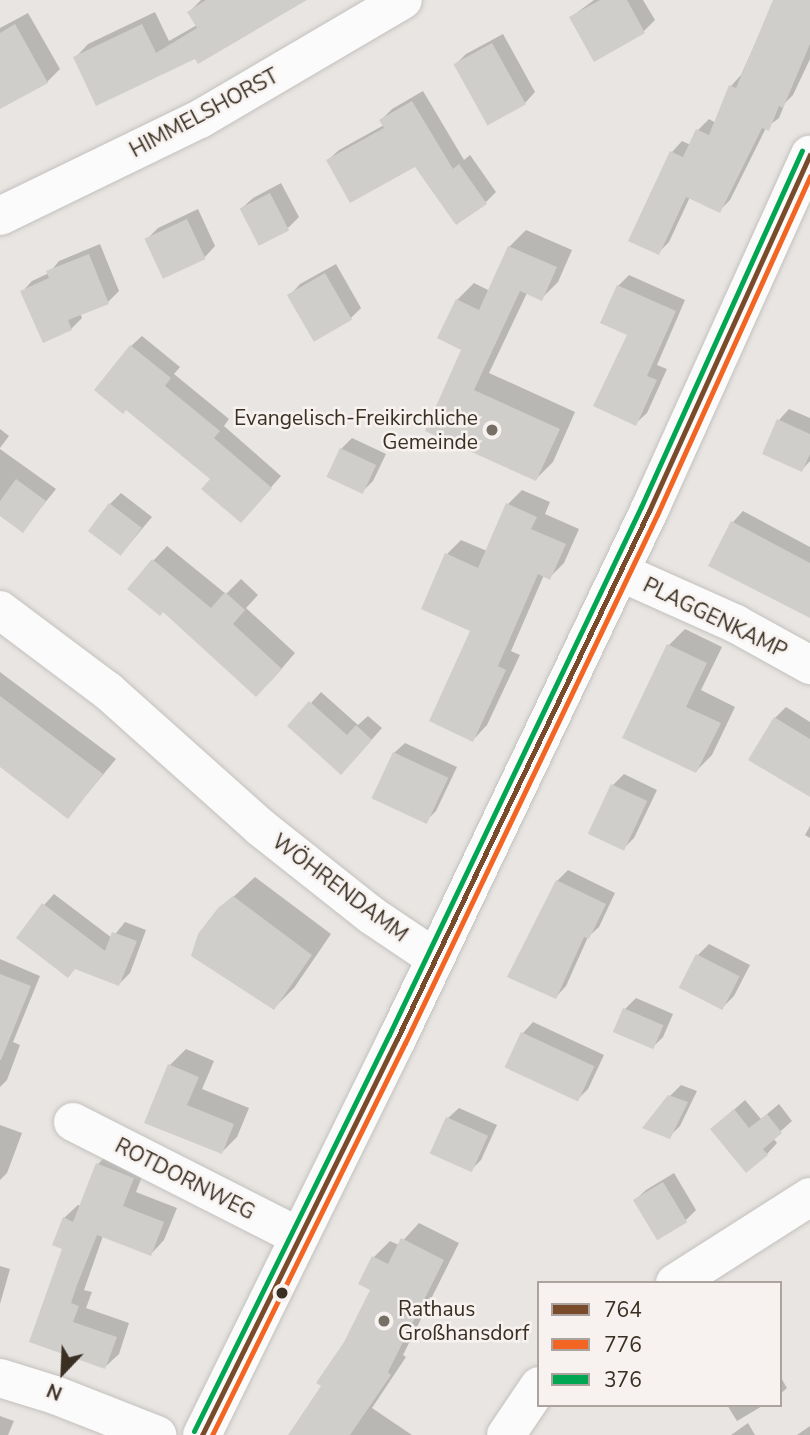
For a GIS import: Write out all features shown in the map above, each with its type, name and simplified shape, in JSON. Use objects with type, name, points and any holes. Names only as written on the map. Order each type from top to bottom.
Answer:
[{"type":"street","name":"HIMMELSHORST","points":[[0,216],[200,119],[403,0]]},
{"type":"street","points":[[202,1435],[620,572],[810,155]]},
{"type":"street","name":"PLAGGENKAMP","points":[[620,572],[736,624],[810,665]]},
{"type":"street","name":"WÖHRENDAMM","points":[[0,610],[108,691],[260,827],[371,915],[435,958]]},
{"type":"street","name":"ROTDORNWEG","points":[[73,1122],[298,1236]]},
{"type":"street","points":[[678,1281],[810,1197]]},
{"type":"street","points":[[0,1377],[55,1395],[157,1435]]},
{"type":"street","points":[[506,1435],[537,1389]]},
{"type":"building","points":[[206,0],[307,0],[198,64],[195,59],[96,106],[73,57],[142,24],[156,53],[197,28],[187,12]]},
{"type":"building","points":[[600,0],[627,0],[645,33],[594,62],[569,17]]},
{"type":"building","points":[[773,0],[810,0],[810,44],[783,108],[779,106],[769,131],[762,128],[720,213],[686,197],[659,255],[628,241],[670,151],[683,157],[696,129],[709,135],[729,85],[736,88]]},
{"type":"building","points":[[15,24],[48,83],[0,109],[0,33]]},
{"type":"building","points":[[492,43],[526,104],[487,126],[454,64]]},
{"type":"building","points":[[412,101],[453,169],[459,164],[487,204],[456,225],[415,167],[350,203],[326,160],[384,128],[379,120]]},
{"type":"building","points":[[270,193],[289,230],[259,246],[240,208]]},
{"type":"building","points":[[187,219],[206,259],[163,279],[144,239]]},
{"type":"building","points":[[508,246],[557,267],[542,301],[520,291],[474,390],[560,429],[536,481],[425,431],[461,350],[437,338],[456,299],[479,310]]},
{"type":"building","points":[[89,254],[109,304],[68,320],[72,330],[43,343],[20,291],[49,278],[46,271]]},
{"type":"building","points":[[325,273],[352,320],[314,342],[287,295]]},
{"type":"building","points":[[617,285],[676,311],[647,376],[657,380],[636,426],[593,406],[627,335],[600,323]]},
{"type":"building","points":[[130,345],[171,378],[165,386],[220,431],[214,438],[272,488],[241,523],[201,489],[210,479],[126,410],[123,414],[94,390]]},
{"type":"building","points":[[777,419],[810,434],[810,454],[802,472],[762,454]]},
{"type":"building","points":[[340,448],[376,465],[363,494],[326,477]]},
{"type":"building","points":[[16,479],[46,501],[23,533],[0,516],[0,501]]},
{"type":"building","points":[[109,503],[142,528],[121,556],[88,531]]},
{"type":"building","points":[[506,503],[537,517],[531,529],[566,544],[550,580],[538,574],[498,666],[506,670],[473,742],[429,721],[470,631],[421,609],[445,553],[478,568]]},
{"type":"building","points":[[731,521],[810,563],[810,618],[708,566]]},
{"type":"building","points":[[152,559],[211,608],[225,592],[245,610],[233,624],[282,669],[256,697],[163,612],[160,616],[127,589]]},
{"type":"building","points":[[667,644],[707,663],[686,707],[721,723],[696,773],[622,738]]},
{"type":"building","points":[[0,696],[103,774],[68,819],[0,767]]},
{"type":"building","points":[[309,701],[347,735],[356,725],[372,740],[341,775],[287,726]]},
{"type":"building","points":[[774,717],[810,739],[810,797],[748,760]]},
{"type":"building","points":[[393,752],[448,778],[427,824],[371,798]]},
{"type":"building","points":[[611,784],[647,801],[624,851],[588,834]]},
{"type":"building","points":[[556,880],[606,904],[589,939],[584,937],[556,999],[507,977]]},
{"type":"building","points":[[233,896],[312,955],[274,1010],[191,956],[198,934],[218,908]]},
{"type":"building","points":[[42,903],[105,951],[112,932],[137,941],[119,986],[75,969],[68,978],[16,938]]},
{"type":"building","points":[[696,954],[740,976],[722,1010],[679,988]]},
{"type":"building","points":[[0,974],[31,986],[1,1060],[0,1060]]},
{"type":"building","points":[[623,1008],[664,1025],[653,1049],[613,1032]]},
{"type":"building","points":[[521,1032],[594,1066],[578,1102],[505,1067]]},
{"type":"building","points":[[168,1064],[199,1077],[187,1105],[234,1124],[222,1154],[144,1123]]},
{"type":"building","points":[[668,1095],[688,1102],[670,1139],[642,1128]]},
{"type":"building","points":[[734,1109],[749,1128],[767,1114],[782,1133],[763,1149],[768,1155],[746,1173],[710,1129]]},
{"type":"building","points":[[446,1117],[488,1136],[472,1172],[430,1154]]},
{"type":"building","points":[[96,1163],[134,1178],[123,1206],[164,1222],[151,1256],[97,1235],[71,1303],[79,1306],[73,1322],[117,1337],[105,1369],[29,1342],[62,1249],[52,1245],[63,1217],[73,1222]]},
{"type":"building","points":[[663,1182],[687,1222],[657,1240],[633,1200]]},
{"type":"building","points":[[401,1238],[444,1260],[388,1372],[391,1375],[350,1435],[288,1435],[321,1386],[316,1383],[344,1342],[370,1290],[358,1284],[372,1256],[388,1264]]},
{"type":"transit line","name":"376","points":[[194,1431],[389,1035],[641,507],[802,151]]},
{"type":"transit line","name":"764","points":[[202,1435],[397,1039],[649,511],[810,155]]},
{"type":"transit line","name":"776","points":[[212,1435],[405,1043],[657,515],[810,176]]},
{"type":"place","name":"Evangelisch-Freikirchliche Gemeinde","points":[[492,430]]},
{"type":"place","name":"Rathaus Großhansdorf","points":[[384,1321]]}]
